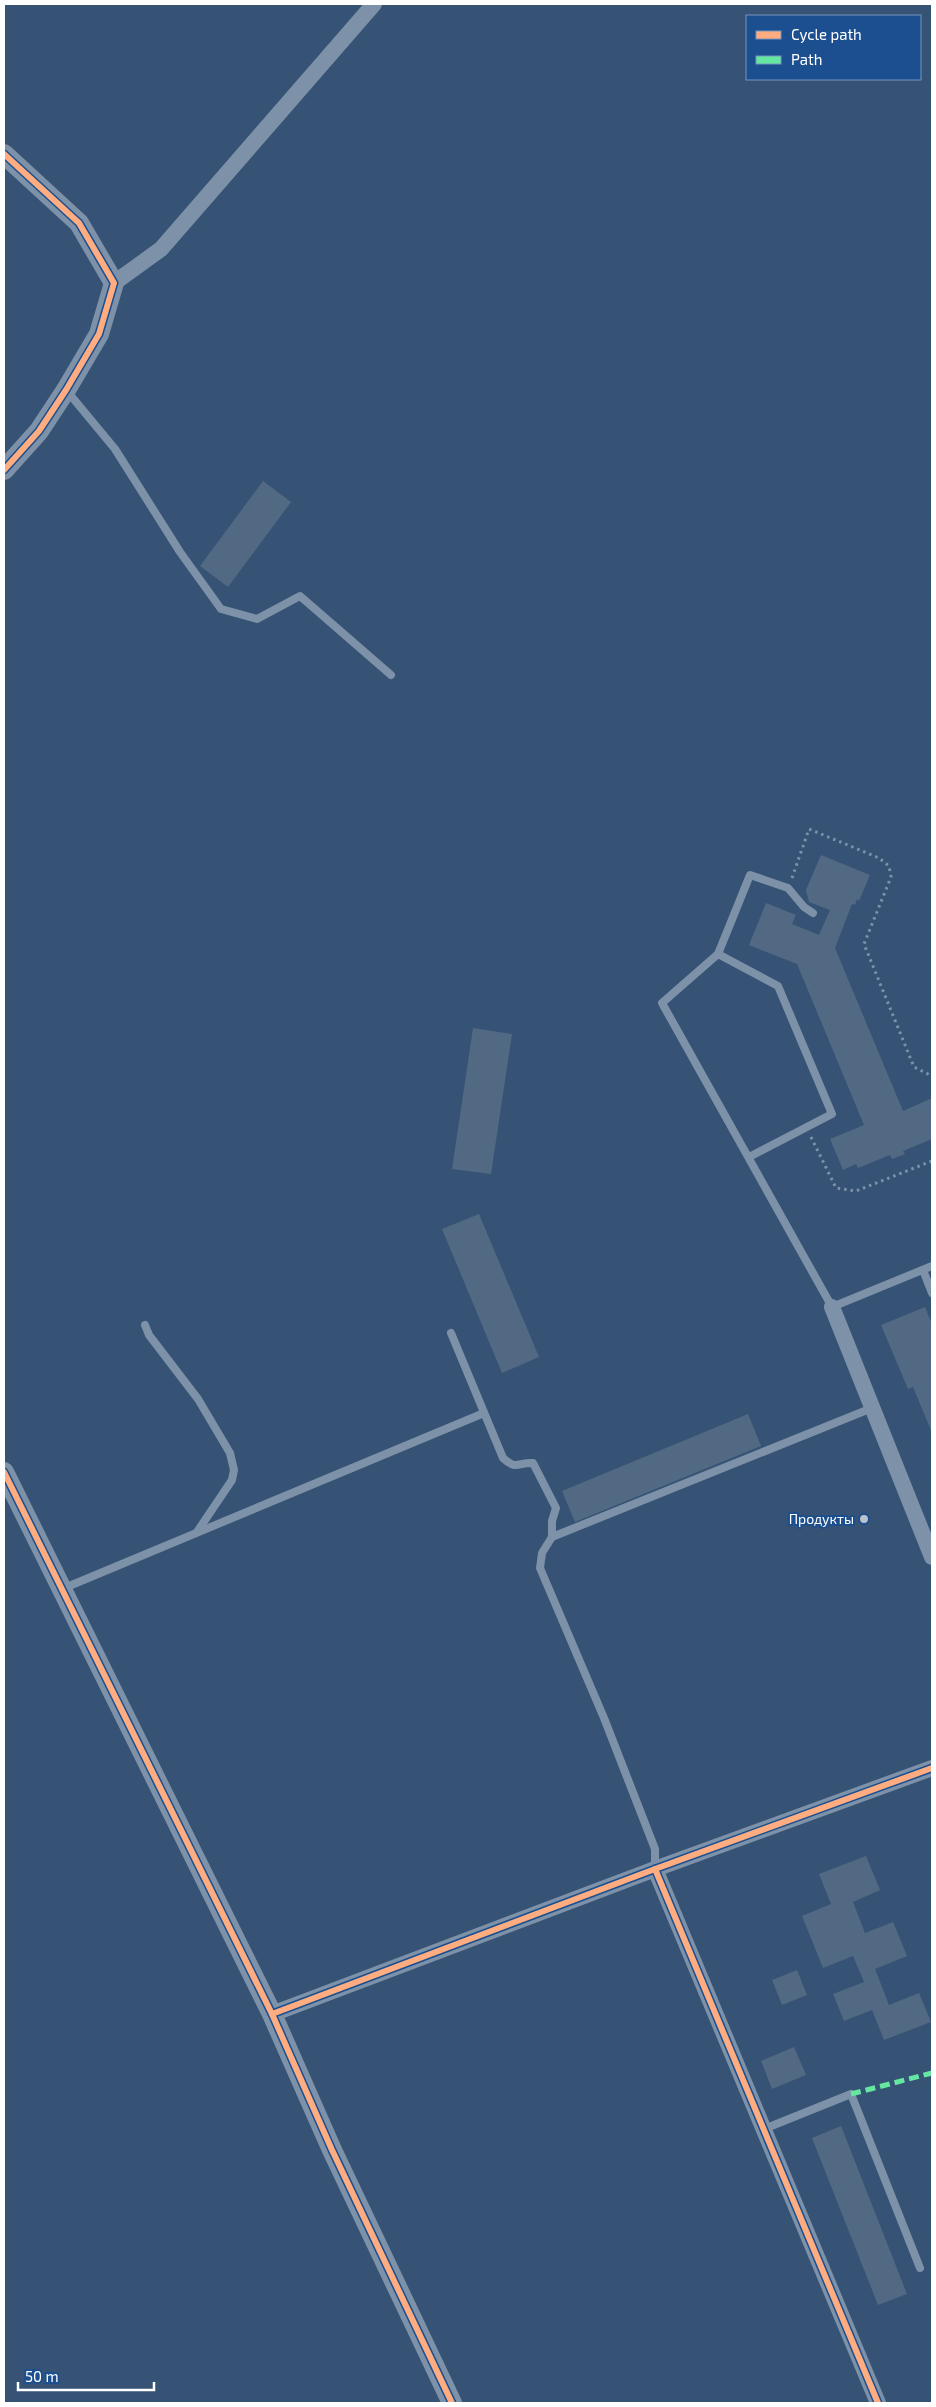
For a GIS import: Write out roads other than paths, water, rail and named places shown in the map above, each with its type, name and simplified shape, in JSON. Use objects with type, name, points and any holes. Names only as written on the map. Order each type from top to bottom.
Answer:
[{"type":"street","points":[[4,470],[39,431],[99,334],[114,283],[160,249],[374,4]]},
{"type":"street","points":[[4,154],[79,223],[114,283]]},
{"type":"street","points":[[832,1307],[932,1558]]},
{"type":"street","points":[[4,1472],[272,2014],[332,2150],[452,2403]]},
{"type":"street","points":[[272,2014],[655,1869],[932,1768]]},
{"type":"street","points":[[655,1869],[878,2403]]},
{"type":"lane","points":[[66,390],[115,449],[180,552],[221,609],[257,619],[300,596],[391,675]]},
{"type":"lane","points":[[813,913],[804,907],[788,888],[750,875],[718,954],[662,1003],[832,1307],[932,1266]]},
{"type":"lane","points":[[718,954],[778,986],[832,1114],[749,1157]]},
{"type":"lane","points":[[923,1270],[932,1293]]},
{"type":"lane","points":[[145,1325],[149,1335],[198,1399],[230,1454],[234,1470],[232,1480],[195,1533]]},
{"type":"lane","points":[[451,1333],[503,1458],[511,1465],[519,1466],[527,1462],[533,1463],[556,1508],[552,1521],[552,1537],[542,1553],[540,1568],[604,1718],[655,1849],[655,1869]]},
{"type":"lane","points":[[552,1537],[872,1408]]},
{"type":"lane","points":[[62,1589],[484,1413]]},
{"type":"lane","points":[[764,2129],[851,2094],[920,2268]]},
{"type":"place","name":"Продукты","points":[[864,1519]]}]
